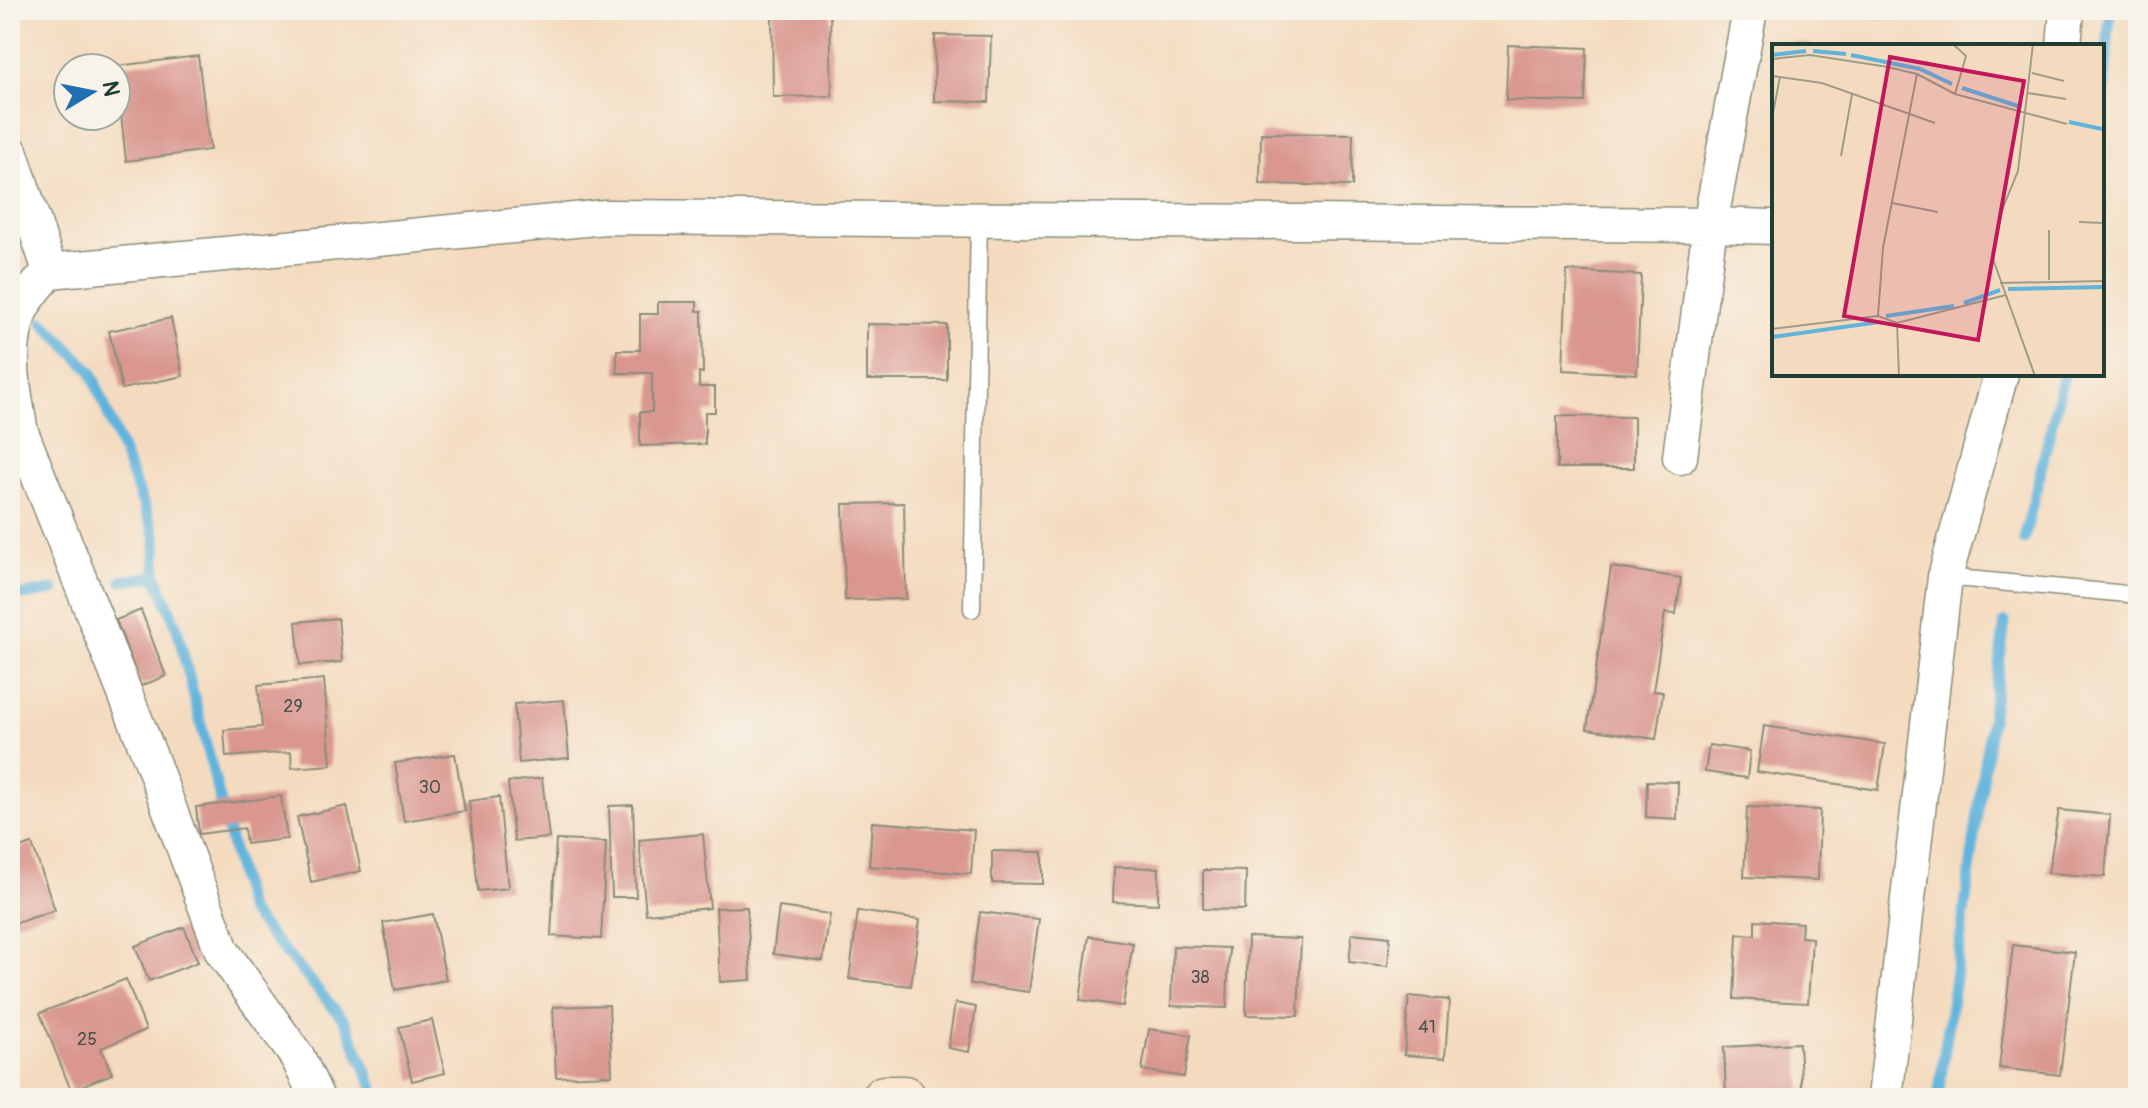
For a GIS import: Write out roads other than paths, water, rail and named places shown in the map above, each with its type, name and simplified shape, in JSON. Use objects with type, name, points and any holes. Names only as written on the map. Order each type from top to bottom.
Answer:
[{"type":"main road","points":[[884,1098],[904,1098]]},
{"type":"street","points":[[1680,457],[1710,225],[1750,10]]},
{"type":"street","points":[[2064,44],[2067,10]]},
{"type":"street","points":[[10,151],[50,271]]},
{"type":"street","points":[[317,1098],[298,1058],[222,951],[151,759],[15,433],[11,347],[20,312],[50,271],[605,217],[1772,227]]},
{"type":"street","points":[[1885,1098],[1945,577],[2000,376]]},
{"type":"lane","points":[[972,609],[979,219]]},
{"type":"lane","points":[[1945,577],[2138,595]]},
{"type":"waterway","points":[[2104,100],[2110,10]]},
{"type":"waterway","points":[[43,322],[91,371],[156,537],[156,576],[176,625],[248,910],[345,1021],[378,1098]]},
{"type":"waterway","points":[[2024,539],[2064,376]]},
{"type":"waterway","points":[[122,581],[156,576]]},
{"type":"waterway","points":[[10,597],[54,590]]},
{"type":"waterway","points":[[1938,1098],[2005,622]]}]
